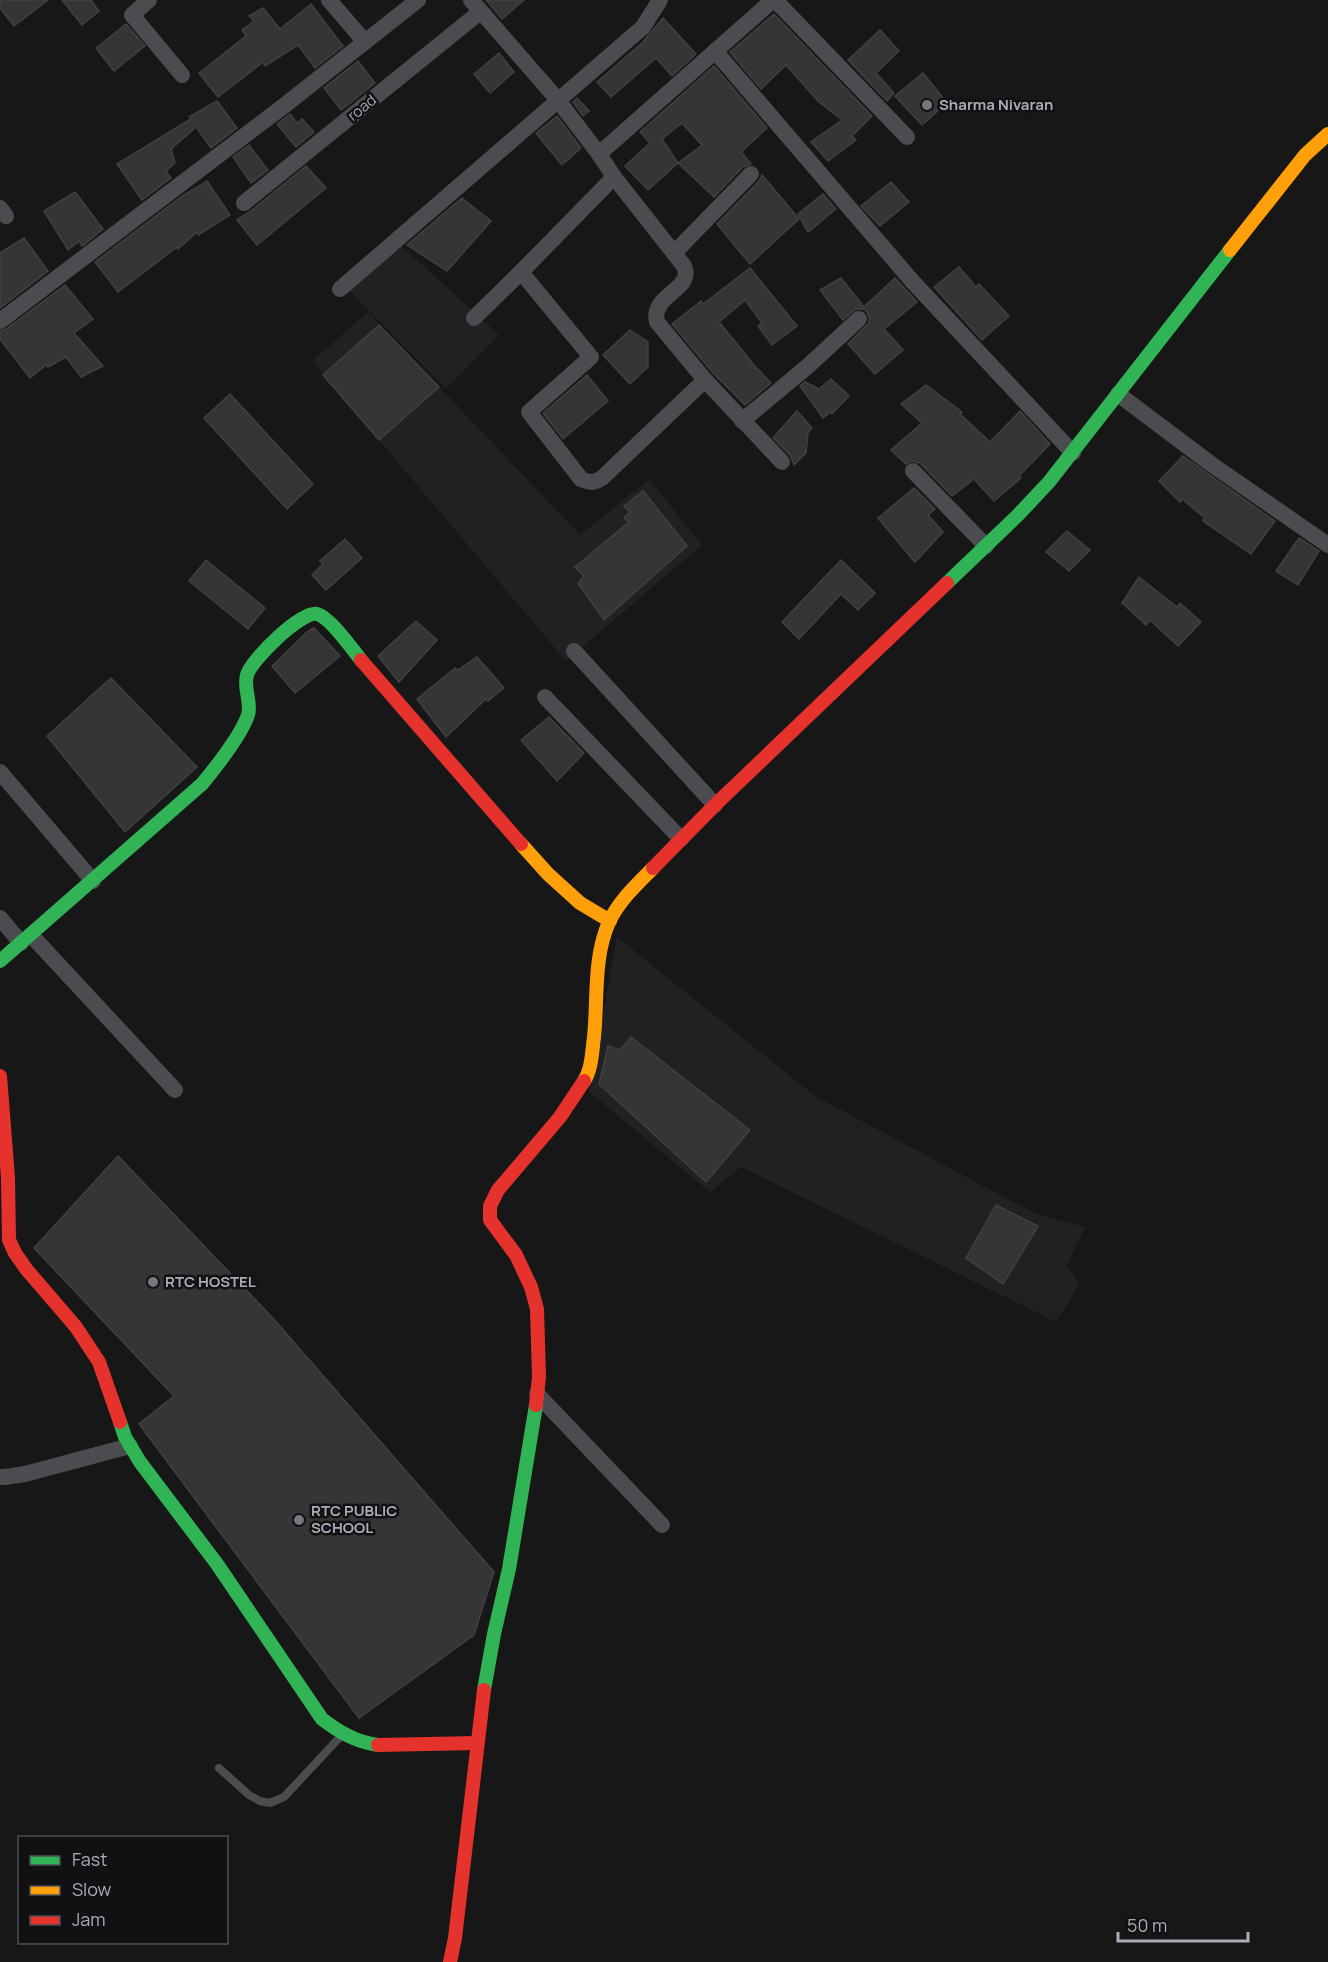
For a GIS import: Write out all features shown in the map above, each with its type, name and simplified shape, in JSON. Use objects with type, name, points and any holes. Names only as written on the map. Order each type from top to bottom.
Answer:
[{"type":"street","points":[[149,0],[132,15],[182,75]]},
{"type":"street","points":[[328,0],[365,42]]},
{"type":"street","points":[[0,321],[285,105],[418,0]]},
{"type":"street","points":[[340,289],[643,27],[660,0]]},
{"type":"street","points":[[599,154],[774,0],[907,137]]},
{"type":"street","points":[[475,6],[557,99],[687,272],[686,279],[658,306],[655,314],[657,322],[705,380],[782,462]]},
{"type":"street","name":"road","points":[[244,203],[475,6]]},
{"type":"street","points":[[715,51],[913,282],[1073,453]]},
{"type":"street","points":[[450,1962],[455,1938],[477,1743],[492,1644],[509,1569],[535,1418],[539,1377],[537,1309],[531,1287],[516,1255],[490,1220],[490,1206],[498,1190],[560,1117],[587,1077],[595,1027],[599,960],[603,939],[610,921],[637,884],[715,805],[1018,515],[1073,453],[1280,185],[1305,155],[1328,134]]},
{"type":"street","points":[[674,253],[751,174]]},
{"type":"street","points":[[474,318],[614,177]]},
{"type":"street","points":[[521,272],[591,357],[529,412],[581,479],[588,483],[595,483],[602,478],[705,380]]},
{"type":"street","points":[[742,421],[808,366],[859,319]]},
{"type":"street","points":[[1118,394],[1211,464],[1328,545]]},
{"type":"street","points":[[913,471],[986,546]]},
{"type":"street","points":[[0,961],[202,784],[219,763],[247,718],[250,707],[245,688],[252,664],[300,620],[310,614],[319,614],[329,622],[548,874],[580,903],[610,921]]},
{"type":"street","points":[[574,651],[715,805]]},
{"type":"street","points":[[545,697],[681,839]]},
{"type":"street","points":[[0,772],[93,881]]},
{"type":"street","points":[[0,918],[26,939],[175,1090]]},
{"type":"street","points":[[0,1076],[9,1189],[5,1243],[76,1327],[94,1354],[130,1446],[217,1564],[322,1719],[356,1740],[376,1745],[477,1743]]},
{"type":"street","points":[[537,1394],[662,1525]]},
{"type":"street","points":[[0,1477],[25,1474],[130,1446]]},
{"type":"lane","points":[[219,1768],[249,1795],[270,1803],[284,1797],[344,1734]]},
{"type":"shaded area","points":[[395,240],[499,335],[446,389],[347,288]]},
{"type":"shaded area","points":[[368,312],[580,535],[649,479],[702,545],[566,661],[312,361]]},
{"type":"shaded area","points":[[617,937],[815,1096],[1036,1214],[1085,1227],[1067,1265],[1079,1285],[1056,1322],[741,1167],[710,1192],[589,1092]]},
{"type":"building","points":[[0,0],[48,0],[14,26],[0,8]]},
{"type":"building","points":[[62,0],[91,0],[99,11],[82,25]]},
{"type":"building","points":[[486,0],[524,0],[502,19]]},
{"type":"building","points":[[311,4],[343,46],[315,68],[298,45],[265,66],[263,62],[218,97],[199,73],[246,36],[242,30],[254,21],[249,16],[263,8],[280,29]]},
{"type":"building","points":[[774,14],[872,116],[852,136],[856,140],[828,161],[811,142],[842,120],[818,101],[786,65],[761,89],[730,52]]},
{"type":"building","points":[[663,18],[696,54],[672,76],[656,58],[611,97],[597,82],[642,43]]},
{"type":"building","points":[[126,24],[145,46],[114,71],[96,48]]},
{"type":"building","points":[[880,30],[899,51],[876,73],[894,93],[887,101],[848,60]]},
{"type":"building","points":[[499,53],[514,72],[490,93],[474,74]]},
{"type":"building","points":[[358,61],[375,83],[341,110],[324,88]]},
{"type":"building","points":[[714,66],[767,128],[741,152],[751,164],[743,167],[714,197],[678,163],[648,190],[625,166],[650,143],[640,132]],"holes":[[[682,123],[702,145],[678,163],[662,139]]]},
{"type":"building","points":[[923,73],[947,103],[922,125],[895,96]]},
{"type":"building","points":[[577,98],[589,111],[583,116],[573,102]]},
{"type":"building","points":[[217,101],[237,128],[211,148],[196,127],[171,149],[175,163],[166,171],[171,178],[142,200],[117,164]]},
{"type":"building","points":[[290,114],[297,123],[302,119],[314,132],[296,147],[277,124]]},
{"type":"building","points":[[557,116],[581,148],[562,165],[536,133]]},
{"type":"building","points":[[249,145],[268,170],[251,183],[233,157]]},
{"type":"building","points":[[306,166],[326,188],[257,245],[237,220]]},
{"type":"building","points":[[762,175],[799,219],[750,264],[717,224],[759,181]]},
{"type":"building","points":[[207,181],[230,215],[198,235],[197,232],[178,249],[177,247],[118,292],[95,262],[182,196]]},
{"type":"building","points":[[891,182],[909,202],[880,226],[861,206]]},
{"type":"building","points":[[75,192],[103,229],[82,246],[79,241],[68,250],[44,211]]},
{"type":"building","points":[[823,194],[836,209],[808,232],[798,214]]},
{"type":"building","points":[[462,198],[491,221],[447,271],[407,245]]},
{"type":"building","points":[[24,238],[48,271],[0,308],[0,253]]},
{"type":"building","points":[[959,267],[976,287],[979,284],[1009,316],[982,340],[934,287]]},
{"type":"building","points":[[750,268],[797,326],[772,345],[758,326],[762,323],[745,300],[719,322],[771,383],[745,405],[713,373],[672,324],[701,301],[703,304]]},
{"type":"building","points":[[841,278],[864,307],[895,278],[917,302],[884,329],[903,350],[875,374],[848,344],[869,323],[867,312],[863,309],[856,309],[843,320],[820,290]]},
{"type":"building","points":[[65,285],[93,319],[74,333],[103,366],[81,377],[66,357],[48,367],[46,365],[30,378],[0,339],[0,331],[6,329]]},
{"type":"building","points":[[379,325],[439,387],[379,440],[323,375]]},
{"type":"building","points":[[630,330],[648,342],[648,367],[630,384],[603,355]]},
{"type":"building","points":[[587,375],[608,401],[563,439],[543,413]]},
{"type":"building","points":[[831,379],[849,396],[832,414],[830,412],[823,418],[800,386],[805,382],[819,389]]},
{"type":"building","points":[[926,385],[962,412],[960,414],[990,442],[1020,411],[1050,444],[1019,476],[1021,478],[994,501],[974,479],[952,496],[920,463],[911,461],[906,464],[891,450],[922,423],[901,404]]},
{"type":"building","points":[[230,394],[313,484],[287,509],[204,418]]},
{"type":"building","points":[[797,411],[812,428],[808,432],[806,453],[794,465],[790,455],[773,438]]},
{"type":"building","points":[[1183,456],[1275,521],[1251,554],[1203,521],[1205,518],[1182,499],[1180,502],[1159,481]]},
{"type":"building","points":[[914,488],[935,509],[928,515],[943,532],[915,562],[878,518]]},
{"type":"building","points":[[643,491],[687,546],[604,620],[578,583],[584,576],[575,567],[629,522],[624,518],[630,512],[624,506]]},
{"type":"building","points":[[1067,531],[1090,550],[1069,571],[1046,552]]},
{"type":"building","points":[[1299,538],[1319,551],[1298,585],[1276,571]]},
{"type":"building","points":[[345,539],[362,558],[326,590],[312,575],[323,564],[320,561]]},
{"type":"building","points":[[206,560],[265,608],[248,629],[189,581]]},
{"type":"building","points":[[841,560],[875,593],[858,610],[841,594],[799,639],[782,622]]},
{"type":"building","points":[[1139,577],[1177,607],[1180,603],[1201,622],[1178,646],[1150,620],[1146,625],[1122,603]]},
{"type":"building","points":[[416,621],[437,640],[399,682],[378,656]]},
{"type":"building","points":[[314,628],[340,656],[295,693],[272,666],[308,631]]},
{"type":"building","points":[[477,657],[504,688],[488,701],[486,699],[446,737],[417,699],[455,668],[458,670]]},
{"type":"building","points":[[111,678],[197,767],[125,832],[47,736]]},
{"type":"building","points":[[549,717],[584,753],[557,781],[521,740]]},
{"type":"building","points":[[631,1037],[750,1130],[706,1182],[599,1084],[608,1046],[620,1050]]},
{"type":"building","points":[[118,1156],[271,1316],[494,1572],[474,1635],[359,1718],[139,1424],[174,1396],[34,1248]]},
{"type":"building","points":[[996,1205],[1038,1226],[1003,1284],[966,1258]]},
{"type":"traffic: fast","points":[[947,583],[1049,482],[1230,250]]},
{"type":"traffic: fast","points":[[0,961],[202,784],[245,723],[249,710],[247,675],[257,659],[277,638],[300,620],[317,614],[334,627],[361,660]]},
{"type":"traffic: fast","points":[[484,1690],[509,1569],[536,1405]]},
{"type":"traffic: fast","points":[[120,1422],[125,1437],[140,1462],[217,1564],[322,1719],[348,1736],[378,1745]]},
{"type":"traffic: slow","points":[[1230,250],[1305,155],[1328,134]]},
{"type":"traffic: slow","points":[[521,844],[548,874],[580,903],[610,921]]},
{"type":"traffic: slow","points":[[584,1081],[589,1071],[592,1054],[598,964],[604,936],[618,907],[653,868]]},
{"type":"traffic: jam","points":[[653,868],[715,805],[947,583]]},
{"type":"traffic: jam","points":[[361,660],[521,844]]},
{"type":"traffic: jam","points":[[0,1076],[8,1178],[9,1240],[27,1270],[76,1327],[99,1362],[120,1422]]},
{"type":"traffic: jam","points":[[536,1405],[539,1377],[537,1309],[531,1287],[516,1255],[490,1220],[490,1206],[498,1190],[560,1117],[584,1081]]},
{"type":"traffic: jam","points":[[450,1962],[455,1938],[484,1690]]},
{"type":"traffic: jam","points":[[378,1745],[477,1743]]},
{"type":"place","name":"Sharma Nivaran","points":[[927,105]]},
{"type":"place","name":"RTC HOSTEL","points":[[153,1282]]},
{"type":"place","name":"RTC PUBLIC SCHOOL","points":[[299,1520]]}]
